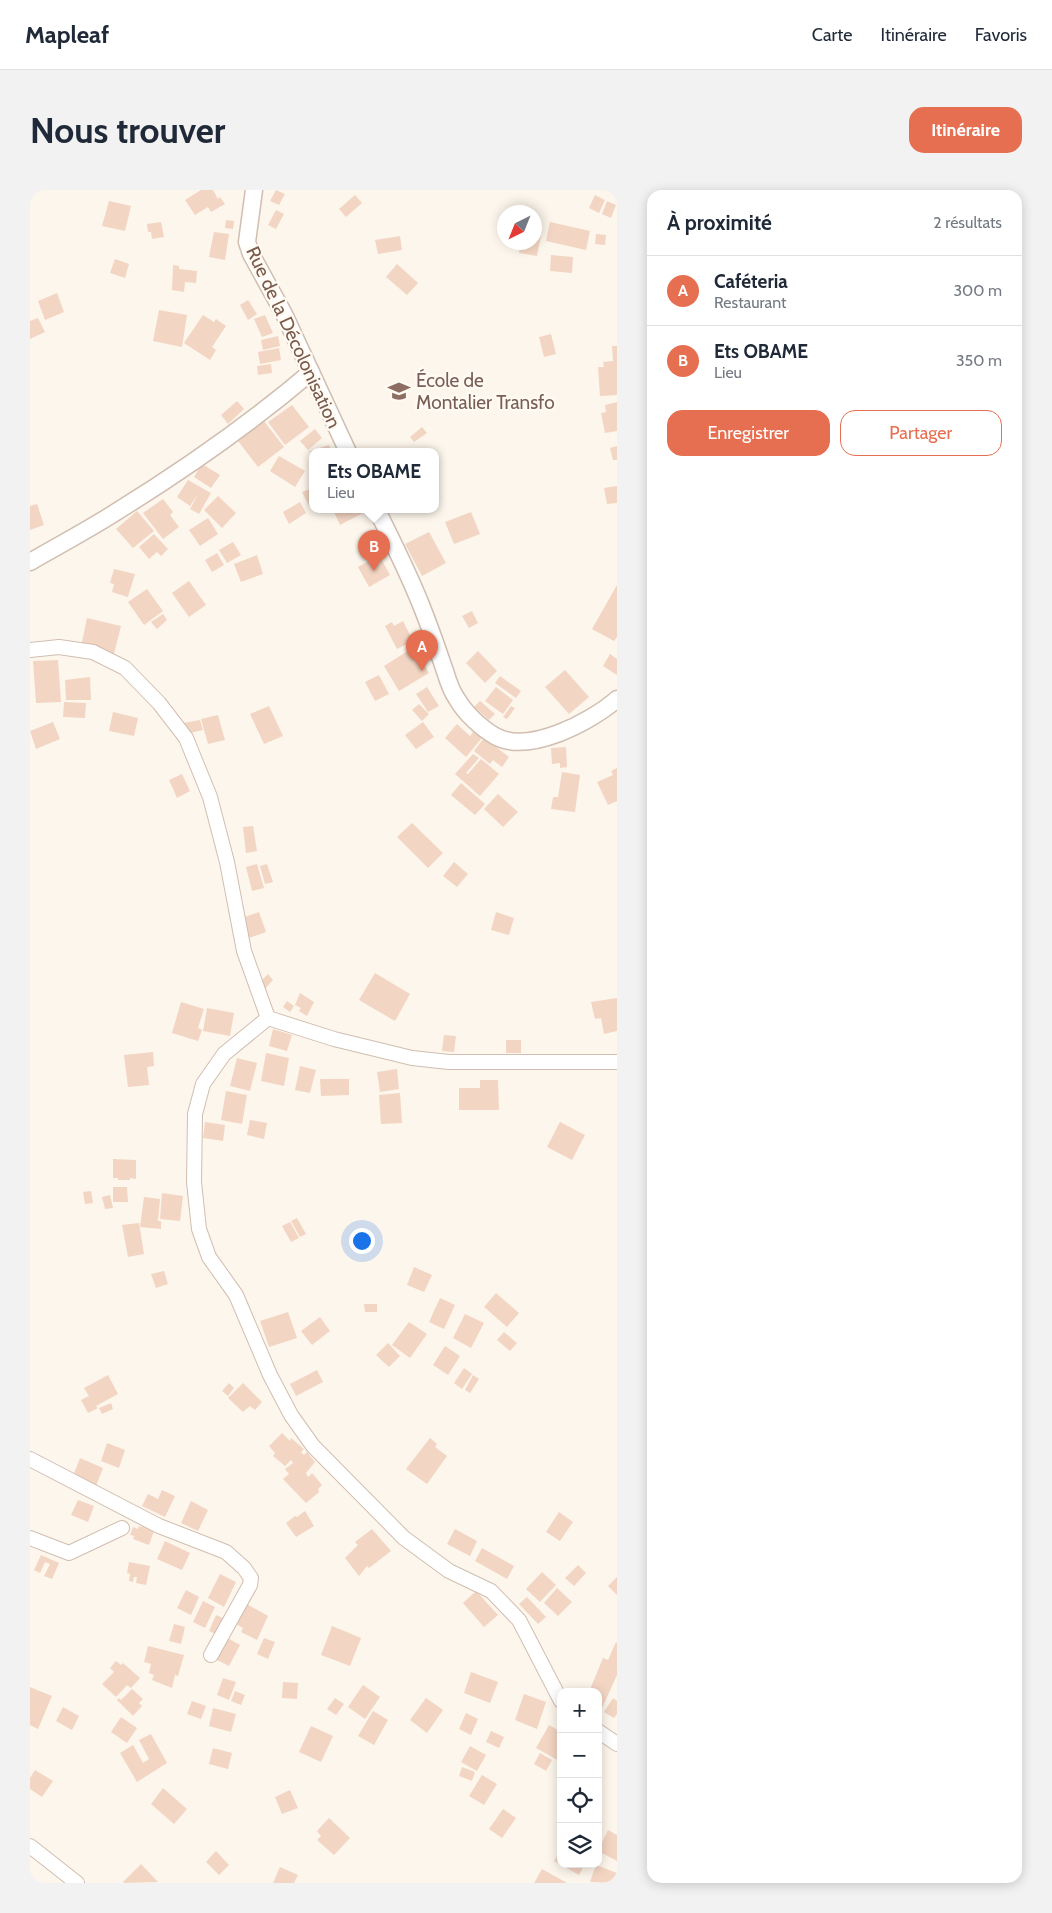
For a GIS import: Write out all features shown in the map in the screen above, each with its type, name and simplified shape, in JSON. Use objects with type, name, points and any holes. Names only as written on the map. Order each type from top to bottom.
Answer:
[{"type":"street","name":"Rue de la Décolonisation","points":[[254,190],[247,242],[251,254],[284,314],[346,448]]},
{"type":"street","points":[[30,562],[116,512],[199,457],[247,424],[311,372]]},
{"type":"street","points":[[378,513],[424,611],[450,686],[457,700],[486,730],[496,737],[508,740],[521,741],[550,736],[581,724],[617,699]]},
{"type":"street","points":[[30,650],[59,647],[93,652],[125,668],[159,703],[186,738],[210,797],[227,862],[244,951],[268,1018]]},
{"type":"street","points":[[268,1018],[334,1039],[412,1058],[449,1062],[617,1062]]},
{"type":"street","points":[[268,1018],[224,1054],[203,1084],[195,1114],[194,1182],[198,1228],[209,1257],[236,1295],[270,1375],[291,1415],[313,1446],[404,1538],[449,1571],[490,1590],[519,1620],[557,1693]]},
{"type":"street","points":[[30,1458],[159,1526],[226,1552],[244,1568],[251,1578],[250,1585],[211,1655]]},
{"type":"street","points":[[30,1538],[69,1552],[122,1528]]},
{"type":"street","points":[[601,1733],[617,1744]]},
{"type":"street","points":[[30,1846],[77,1883]]},
{"type":"building","points":[[201,190],[213,190],[218,199],[220,197],[225,204],[211,212],[208,207],[195,215],[185,200]]},
{"type":"building","points":[[276,190],[285,194],[279,205],[270,201]]},
{"type":"building","points":[[355,195],[362,203],[346,217],[339,209]]},
{"type":"building","points":[[595,195],[605,200],[599,213],[589,208]]},
{"type":"building","points":[[109,201],[131,206],[125,231],[102,226]]},
{"type":"building","points":[[607,201],[616,205],[611,218],[602,214]]},
{"type":"building","points":[[276,210],[284,214],[276,229],[268,225]]},
{"type":"building","points":[[226,220],[234,221],[233,229],[225,228]]},
{"type":"building","points":[[161,222],[164,237],[152,239],[151,232],[148,232],[147,224]]},
{"type":"building","points":[[550,222],[590,231],[586,250],[546,241]]},
{"type":"building","points":[[214,232],[229,234],[225,260],[209,257]]},
{"type":"building","points":[[596,234],[606,235],[605,245],[595,244]]},
{"type":"building","points":[[400,236],[402,250],[378,254],[375,240]]},
{"type":"building","points":[[519,250],[538,250],[537,256],[519,253]]},
{"type":"building","points":[[551,255],[573,257],[572,273],[550,271]]},
{"type":"building","points":[[115,259],[129,264],[125,278],[110,273]]},
{"type":"building","points":[[397,264],[418,283],[407,295],[386,277]]},
{"type":"building","points":[[173,265],[179,266],[179,269],[197,271],[196,283],[185,282],[184,292],[172,290]]},
{"type":"building","points":[[57,293],[64,312],[45,320],[38,301]]},
{"type":"building","points":[[248,300],[257,314],[248,320],[240,305]]},
{"type":"building","points":[[159,310],[187,315],[182,347],[153,341]]},
{"type":"building","points":[[203,315],[214,322],[216,319],[226,326],[212,347],[216,350],[210,360],[184,343]]},
{"type":"building","points":[[265,315],[273,333],[262,337],[254,319]]},
{"type":"building","points":[[38,318],[45,332],[30,339],[30,321]]},
{"type":"building","points":[[551,334],[556,354],[544,357],[539,337]]},
{"type":"building","points":[[278,336],[280,346],[263,350],[261,340]]},
{"type":"building","points":[[612,346],[617,346],[617,395],[600,396],[598,367],[604,367],[603,362],[613,361]]},
{"type":"building","points":[[279,348],[281,360],[260,364],[258,352]]},
{"type":"building","points":[[271,364],[272,373],[258,375],[257,366]]},
{"type":"building","points":[[237,401],[244,409],[228,424],[221,415]]},
{"type":"building","points":[[617,402],[617,431],[605,433],[601,413],[606,412],[605,405]]},
{"type":"building","points":[[292,405],[309,427],[285,445],[268,422]]},
{"type":"building","points":[[264,421],[284,447],[258,467],[238,441]]},
{"type":"building","points":[[422,427],[427,433],[414,442],[410,437]]},
{"type":"building","points":[[315,429],[322,438],[308,450],[300,441]]},
{"type":"building","points":[[617,446],[617,460],[613,460],[610,448]]},
{"type":"building","points":[[279,456],[305,471],[295,487],[270,471]]},
{"type":"building","points":[[202,464],[220,475],[211,488],[194,477]]},
{"type":"building","points":[[188,480],[211,493],[199,514],[190,509],[198,494],[190,506],[177,497]]},
{"type":"building","points":[[617,486],[617,503],[607,504],[604,488]]},
{"type":"building","points":[[309,489],[309,506],[302,492]]},
{"type":"building","points":[[218,496],[236,513],[222,528],[204,510]]},
{"type":"building","points":[[163,499],[173,512],[170,515],[179,527],[163,539],[143,513]]},
{"type":"building","points":[[300,502],[306,513],[289,524],[283,512]]},
{"type":"building","points":[[37,504],[44,525],[30,530],[30,506]]},
{"type":"building","points":[[137,511],[154,531],[133,548],[116,529]]},
{"type":"building","points":[[471,512],[480,534],[454,544],[445,522]]},
{"type":"building","points":[[334,513],[363,513],[340,525]]},
{"type":"building","points":[[208,518],[218,534],[200,546],[189,530]]},
{"type":"building","points":[[429,532],[446,563],[422,576],[405,544]]},
{"type":"building","points":[[154,534],[168,549],[161,556],[157,552],[149,559],[139,547]]},
{"type":"building","points":[[233,542],[241,555],[227,563],[219,550]]},
{"type":"building","points":[[217,553],[224,565],[212,572],[205,560]]},
{"type":"building","points":[[257,555],[263,574],[241,582],[234,564]]},
{"type":"building","points":[[379,555],[390,575],[369,587],[358,567]]},
{"type":"building","points":[[114,569],[135,574],[128,597],[112,592],[114,584],[110,583]]},
{"type":"building","points":[[189,581],[206,605],[189,617],[172,593]]},
{"type":"building","points":[[617,585],[617,637],[614,641],[592,629]]},
{"type":"building","points":[[147,589],[163,611],[144,625],[128,602]]},
{"type":"building","points":[[472,611],[478,623],[469,628],[462,616]]},
{"type":"building","points":[[163,614],[167,620],[157,629],[151,622]]},
{"type":"building","points":[[87,618],[121,626],[114,654],[81,647]]},
{"type":"building","points":[[403,621],[413,641],[397,649],[385,626],[392,622],[394,626]]},
{"type":"building","points":[[414,647],[429,673],[399,691],[384,666]]},
{"type":"building","points":[[478,651],[497,671],[485,683],[466,663]]},
{"type":"building","points":[[610,654],[617,659],[617,675],[603,666]]},
{"type":"building","points":[[58,660],[61,702],[36,703],[33,661]]},
{"type":"building","points":[[565,670],[589,697],[569,714],[545,687]]},
{"type":"building","points":[[379,675],[389,694],[375,701],[365,682]]},
{"type":"building","points":[[500,676],[521,691],[516,698],[495,683]]},
{"type":"building","points":[[90,677],[91,700],[66,700],[65,680]]},
{"type":"building","points":[[427,687],[439,706],[428,712],[416,694]]},
{"type":"building","points":[[496,687],[513,700],[503,714],[485,701]]},
{"type":"building","points":[[480,701],[495,714],[489,720],[474,707]]},
{"type":"building","points":[[64,702],[86,703],[85,718],[63,717]]},
{"type":"building","points":[[419,704],[429,714],[422,721],[412,710]]},
{"type":"building","points":[[269,706],[283,736],[264,744],[250,714]]},
{"type":"building","points":[[511,706],[515,708],[507,719],[503,717]]},
{"type":"building","points":[[113,712],[138,718],[134,736],[109,731]]},
{"type":"building","points":[[218,715],[225,740],[208,744],[201,719]]},
{"type":"building","points":[[200,720],[203,730],[186,734],[183,723]]},
{"type":"building","points":[[53,722],[60,739],[36,749],[30,731]]},
{"type":"building","points":[[423,722],[434,737],[416,749],[405,735]]},
{"type":"building","points":[[457,724],[470,736],[474,731],[482,738],[466,757],[445,738]]},
{"type":"building","points":[[484,738],[509,757],[502,767],[493,760],[490,764],[474,751]]},
{"type":"building","points":[[566,747],[567,767],[560,768],[560,763],[552,764],[551,748]]},
{"type":"building","points":[[473,754],[479,758],[466,773],[468,774],[481,759],[499,774],[480,796],[455,774]]},
{"type":"building","points":[[617,768],[617,801],[608,805],[597,782],[613,775],[611,771]]},
{"type":"building","points":[[562,772],[580,775],[575,812],[551,809],[553,797],[558,797]]},
{"type":"building","points":[[182,774],[190,791],[177,798],[169,780]]},
{"type":"building","points":[[461,783],[485,804],[475,815],[451,795]]},
{"type":"building","points":[[498,794],[518,812],[503,827],[484,809]]},
{"type":"building","points":[[412,823],[443,853],[428,868],[397,837]]},
{"type":"building","points":[[253,826],[257,851],[246,853],[243,827]]},
{"type":"building","points":[[454,862],[468,874],[457,887],[443,876]]},
{"type":"building","points":[[257,864],[264,888],[252,891],[246,867]]},
{"type":"building","points":[[267,864],[273,882],[265,884],[260,866]]},
{"type":"building","points":[[259,912],[266,932],[249,938],[242,918]]},
{"type":"building","points":[[496,912],[514,918],[509,935],[491,930]]},
{"type":"building","points":[[375,973],[410,994],[395,1021],[359,1000]]},
{"type":"building","points":[[268,974],[273,980],[263,991],[257,985]]},
{"type":"building","points":[[300,993],[314,1002],[307,1016],[299,1011],[301,1008],[295,1005]]},
{"type":"building","points":[[617,998],[617,1031],[604,1034],[601,1018],[595,1019],[591,1002]]},
{"type":"building","points":[[287,1001],[294,1006],[290,1012],[283,1007]]},
{"type":"building","points":[[181,1002],[204,1009],[198,1028],[202,1030],[198,1041],[172,1033]]},
{"type":"building","points":[[207,1008],[234,1013],[230,1036],[203,1031]]},
{"type":"building","points":[[273,1029],[292,1035],[287,1051],[269,1046]]},
{"type":"building","points":[[444,1035],[456,1036],[454,1052],[442,1051]]},
{"type":"building","points":[[506,1040],[521,1040],[521,1053],[506,1053]]},
{"type":"building","points":[[153,1052],[154,1066],[147,1067],[149,1085],[128,1087],[124,1055]]},
{"type":"building","points":[[266,1053],[289,1058],[284,1086],[261,1081]]},
{"type":"building","points":[[237,1058],[257,1063],[250,1091],[230,1086]]},
{"type":"building","points":[[300,1066],[316,1070],[310,1093],[295,1090]]},
{"type":"building","points":[[397,1069],[399,1089],[380,1092],[377,1072]]},
{"type":"building","points":[[320,1079],[349,1079],[349,1095],[321,1096]]},
{"type":"building","points":[[480,1080],[498,1080],[499,1110],[459,1110],[459,1088],[480,1088]]},
{"type":"building","points":[[226,1091],[247,1095],[242,1124],[221,1120]]},
{"type":"building","points":[[400,1093],[402,1123],[381,1124],[379,1095]]},
{"type":"building","points":[[250,1120],[267,1123],[264,1139],[247,1135]]},
{"type":"building","points":[[205,1122],[225,1125],[223,1141],[203,1138]]},
{"type":"building","points":[[560,1122],[585,1135],[572,1160],[547,1147]]},
{"type":"building","points":[[113,1159],[136,1160],[136,1179],[118,1180],[118,1178],[113,1178]]},
{"type":"building","points":[[113,1187],[127,1187],[128,1202],[113,1202]]},
{"type":"building","points":[[91,1191],[93,1203],[85,1204],[83,1192]]},
{"type":"building","points":[[162,1193],[183,1196],[180,1221],[160,1219]]},
{"type":"building","points":[[110,1195],[113,1208],[105,1209],[102,1197]]},
{"type":"building","points":[[144,1197],[160,1199],[158,1221],[161,1221],[161,1229],[140,1227]]},
{"type":"building","points":[[297,1218],[306,1234],[300,1237],[291,1221]]},
{"type":"building","points":[[290,1222],[299,1238],[291,1242],[282,1226]]},
{"type":"building","points":[[139,1223],[144,1254],[128,1257],[122,1225]]},
{"type":"building","points":[[414,1267],[432,1275],[424,1292],[407,1285]]},
{"type":"building","points":[[164,1271],[168,1284],[156,1288],[151,1274]]},
{"type":"building","points":[[496,1293],[519,1313],[507,1327],[484,1307]]},
{"type":"building","points":[[440,1298],[455,1305],[444,1329],[429,1322]]},
{"type":"building","points":[[364,1304],[377,1304],[377,1312],[365,1312]]},
{"type":"building","points":[[288,1312],[297,1338],[269,1347],[260,1321]]},
{"type":"building","points":[[465,1314],[484,1323],[471,1348],[453,1338]]},
{"type":"building","points":[[320,1317],[330,1331],[312,1345],[301,1331]]},
{"type":"building","points":[[409,1322],[427,1334],[410,1358],[392,1345]]},
{"type":"building","points":[[504,1332],[517,1343],[510,1351],[497,1340]]},
{"type":"building","points":[[388,1343],[400,1356],[389,1367],[376,1355]]},
{"type":"building","points":[[445,1346],[460,1356],[448,1375],[433,1365]]},
{"type":"building","points":[[464,1368],[472,1374],[462,1389],[454,1383]]},
{"type":"building","points":[[317,1370],[323,1382],[296,1396],[290,1384]]},
{"type":"building","points":[[108,1375],[118,1394],[96,1406],[98,1408],[88,1413],[81,1400],[89,1396],[84,1388]]},
{"type":"building","points":[[473,1375],[479,1379],[470,1393],[465,1390]]},
{"type":"building","points":[[229,1383],[234,1388],[228,1396],[222,1391]]},
{"type":"building","points":[[243,1383],[262,1402],[255,1410],[250,1406],[243,1412],[228,1398]]},
{"type":"building","points":[[111,1403],[113,1409],[102,1414],[99,1408]]},
{"type":"building","points":[[282,1433],[290,1441],[291,1438],[304,1449],[301,1452],[304,1455],[307,1452],[315,1462],[306,1473],[308,1477],[312,1473],[322,1485],[318,1489],[319,1492],[306,1503],[283,1479],[289,1474],[285,1469],[293,1463],[291,1460],[285,1466],[273,1456],[275,1453],[269,1446]]},
{"type":"building","points":[[430,1438],[437,1444],[435,1447],[447,1456],[427,1484],[406,1469]]},
{"type":"building","points":[[107,1443],[125,1450],[119,1468],[101,1461]]},
{"type":"building","points":[[80,1458],[103,1468],[96,1486],[73,1476]]},
{"type":"building","points":[[162,1490],[175,1496],[165,1517],[142,1506],[148,1494],[158,1499]]},
{"type":"building","points":[[78,1500],[94,1506],[88,1522],[71,1515]]},
{"type":"building","points":[[191,1501],[208,1510],[198,1531],[181,1523]]},
{"type":"building","points":[[305,1511],[314,1526],[296,1537],[286,1523]]},
{"type":"building","points":[[559,1512],[573,1522],[560,1541],[546,1532]]},
{"type":"building","points":[[143,1524],[155,1528],[149,1545],[133,1539],[134,1536],[130,1535],[133,1527],[138,1529]]},
{"type":"building","points":[[372,1529],[391,1551],[369,1568],[367,1566],[359,1576],[345,1558],[358,1545],[355,1542]]},
{"type":"building","points":[[455,1529],[477,1541],[470,1556],[447,1544]]},
{"type":"building","points":[[165,1541],[190,1553],[182,1570],[157,1559]]},
{"type":"building","points":[[482,1548],[514,1566],[507,1579],[475,1561]]},
{"type":"building","points":[[41,1555],[59,1563],[52,1579],[44,1576],[50,1564],[45,1562],[40,1573],[34,1570]]},
{"type":"building","points":[[129,1562],[150,1566],[146,1585],[136,1583],[137,1577],[134,1577],[133,1582],[129,1581],[130,1574],[127,1573]]},
{"type":"building","points":[[578,1565],[586,1573],[574,1586],[565,1578]]},
{"type":"building","points":[[542,1572],[556,1585],[540,1602],[526,1589]]},
{"type":"building","points":[[220,1574],[236,1582],[224,1607],[208,1598]]},
{"type":"building","points":[[617,1577],[617,1595],[608,1586]]},
{"type":"building","points":[[557,1588],[572,1602],[558,1616],[544,1603]]},
{"type":"building","points":[[186,1590],[199,1597],[191,1615],[177,1608]]},
{"type":"building","points":[[476,1591],[498,1615],[484,1627],[463,1603]]},
{"type":"building","points":[[527,1597],[546,1617],[538,1624],[519,1604]]},
{"type":"building","points":[[203,1601],[215,1607],[205,1628],[193,1622]]},
{"type":"building","points":[[245,1603],[268,1616],[257,1640],[241,1632],[243,1628],[234,1623]]},
{"type":"building","points":[[216,1615],[225,1619],[218,1635],[209,1631]]},
{"type":"building","points":[[174,1624],[185,1627],[181,1644],[169,1641]]},
{"type":"building","points":[[332,1626],[361,1638],[350,1666],[321,1655]]},
{"type":"building","points":[[224,1636],[240,1645],[229,1666],[213,1658]]},
{"type":"building","points":[[264,1638],[275,1642],[268,1659],[257,1654]]},
{"type":"building","points":[[616,1642],[617,1675],[602,1708],[602,1688],[591,1688],[603,1658],[608,1660]]},
{"type":"building","points":[[148,1646],[184,1655],[178,1676],[175,1675],[172,1688],[152,1680],[154,1675],[149,1673],[151,1664],[144,1662]]},
{"type":"building","points":[[116,1661],[121,1665],[123,1663],[140,1678],[131,1688],[127,1685],[116,1697],[102,1684],[114,1672],[110,1668]]},
{"type":"building","points":[[471,1672],[498,1682],[490,1703],[464,1693]]},
{"type":"building","points":[[223,1678],[236,1682],[229,1700],[217,1695]]},
{"type":"building","points":[[283,1682],[298,1683],[297,1699],[282,1698]]},
{"type":"building","points":[[363,1685],[380,1697],[365,1719],[348,1707]]},
{"type":"building","points":[[30,1687],[52,1696],[38,1729],[30,1725]]},
{"type":"building","points":[[132,1689],[143,1699],[139,1703],[142,1706],[133,1716],[117,1700],[119,1698],[121,1700]]},
{"type":"building","points":[[235,1691],[245,1695],[241,1705],[231,1701]]},
{"type":"building","points":[[524,1694],[546,1702],[537,1729],[515,1720]]},
{"type":"building","points":[[335,1698],[344,1704],[336,1715],[327,1709]]},
{"type":"building","points":[[426,1698],[443,1710],[427,1733],[410,1720]]},
{"type":"building","points":[[613,1698],[617,1701],[617,1714],[614,1718],[604,1712]]},
{"type":"building","points":[[192,1701],[206,1706],[201,1719],[187,1714]]},
{"type":"building","points":[[63,1707],[79,1716],[72,1730],[56,1721]]},
{"type":"building","points":[[213,1708],[236,1714],[231,1732],[209,1726]]},
{"type":"building","points":[[373,1711],[388,1720],[374,1745],[358,1736]]},
{"type":"building","points":[[466,1713],[478,1719],[471,1735],[459,1729]]},
{"type":"building","points":[[121,1717],[137,1728],[127,1743],[111,1732]]},
{"type":"building","points":[[549,1725],[557,1730],[557,1760],[536,1748]]},
{"type":"building","points":[[311,1726],[333,1736],[321,1762],[299,1752]]},
{"type":"building","points":[[491,1731],[504,1737],[499,1748],[486,1742]]},
{"type":"building","points":[[151,1734],[167,1763],[137,1782],[120,1753],[133,1745],[143,1763],[149,1759],[139,1740]]},
{"type":"building","points":[[470,1746],[486,1755],[477,1771],[461,1762]]},
{"type":"building","points":[[213,1748],[232,1753],[228,1769],[209,1764]]},
{"type":"building","points":[[540,1753],[552,1760],[546,1771],[534,1764]]},
{"type":"building","points":[[462,1767],[475,1772],[472,1781],[459,1776]]},
{"type":"building","points":[[35,1770],[53,1781],[42,1797],[30,1789],[30,1778]]},
{"type":"building","points":[[482,1775],[497,1784],[484,1805],[469,1796]]},
{"type":"building","points":[[163,1788],[187,1809],[174,1824],[151,1804]]},
{"type":"building","points":[[290,1790],[298,1808],[282,1814],[275,1797]]},
{"type":"building","points":[[503,1809],[516,1818],[502,1838],[489,1829]]},
{"type":"building","points":[[329,1818],[350,1838],[334,1855],[317,1840],[321,1836],[317,1831]]},
{"type":"building","points":[[608,1830],[617,1835],[617,1861],[602,1853],[602,1843]]},
{"type":"building","points":[[216,1851],[229,1865],[219,1875],[206,1862]]},
{"type":"building","points":[[141,1864],[158,1882],[124,1883],[123,1882]]},
{"type":"building","points":[[280,1867],[298,1875],[294,1883],[273,1883]]},
{"type":"building","points":[[602,1867],[617,1873],[617,1883],[590,1882],[595,1868]]},
{"type":"building","points":[[566,1868],[583,1868],[579,1875]]},
{"type":"building","points":[[542,1869],[567,1883],[534,1883]]},
{"type":"place","name":"École de Montalier Transfo","points":[[399,391]]},
{"type":"place","name":"Ets OBAME","points":[[374,571]]},
{"type":"place","name":"Caféteria","points":[[422,671]]}]
